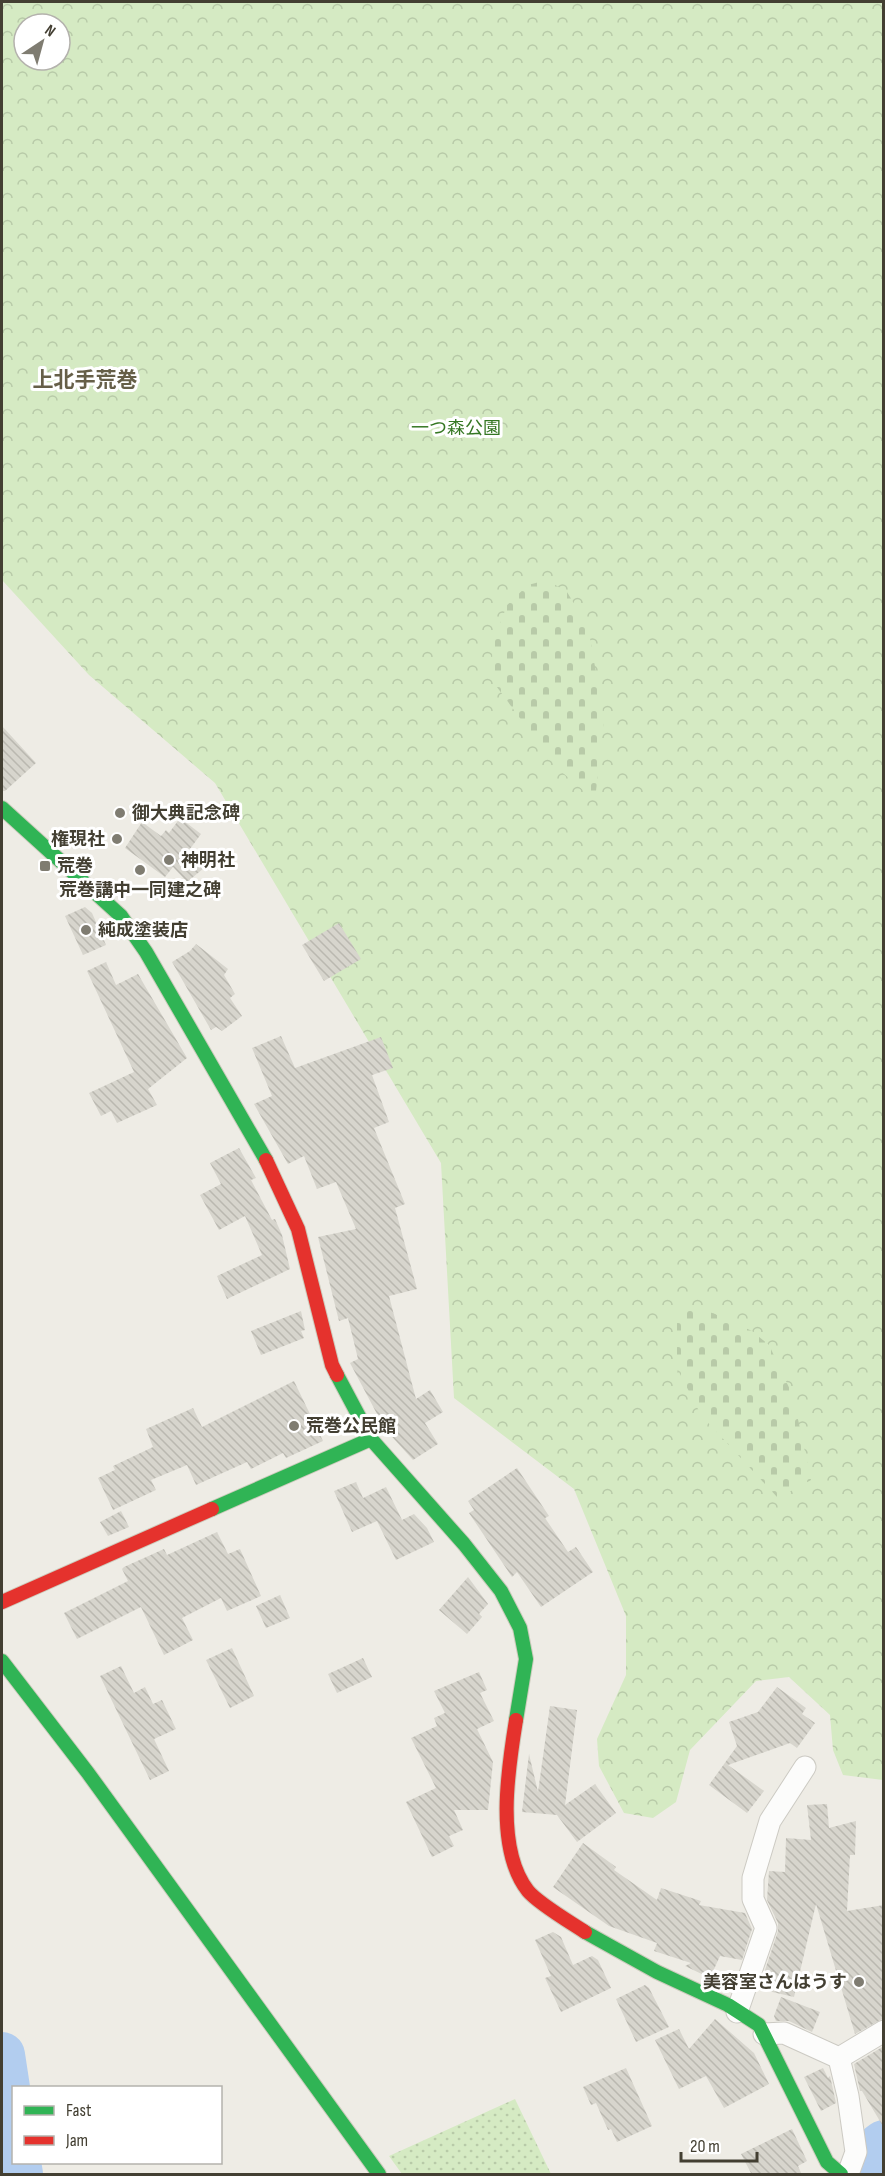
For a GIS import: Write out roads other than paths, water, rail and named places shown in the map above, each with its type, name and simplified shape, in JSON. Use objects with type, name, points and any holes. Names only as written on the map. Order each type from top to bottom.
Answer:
[{"type":"street","points":[[2,808],[121,916],[146,952],[272,1170],[298,1229],[332,1365],[371,1439],[501,1591],[520,1628],[526,1659],[514,1731],[505,1812],[514,1866],[529,1892],[596,1939],[759,2025],[828,2162],[841,2175]]},
{"type":"street","points":[[2,1602],[371,1439]]},
{"type":"street","points":[[2,1660],[88,1773],[379,2175]]},
{"type":"street","points":[[737,2012],[766,1928],[753,1899],[753,1878],[770,1821],[805,1767]]},
{"type":"street","points":[[839,2058],[884,2031]]},
{"type":"street","points":[[764,2034],[784,2033],[839,2058]]},
{"type":"street","points":[[839,2058],[848,2096],[856,2152],[849,2175]]},
{"type":"waterway","points":[[2,2055],[12,2121]]},
{"type":"waterway","points":[[871,2174],[880,2146],[884,2143]]},
{"type":"waterway","points":[[18,2164],[20,2174]]},
{"type":"place","name":"御大典記念碑","points":[[120,813]]},
{"type":"place","name":"権現社","points":[[117,839]]},
{"type":"place","name":"神明社","points":[[169,860]]},
{"type":"place","name":"荒巻","points":[[45,866]]},
{"type":"place","name":"荒巻講中一同建之碑","points":[[140,870]]},
{"type":"place","name":"純成塗装店","points":[[86,930]]},
{"type":"place","name":"荒巻公民館","points":[[294,1426]]},
{"type":"place","name":"美容室さんはうす","points":[[859,1982]]},
{"type":"district","name":"上北手荒巻","points":[[85,380]]},
{"type":"park label","name":"一つ森公園","points":[[456,428]]}]
